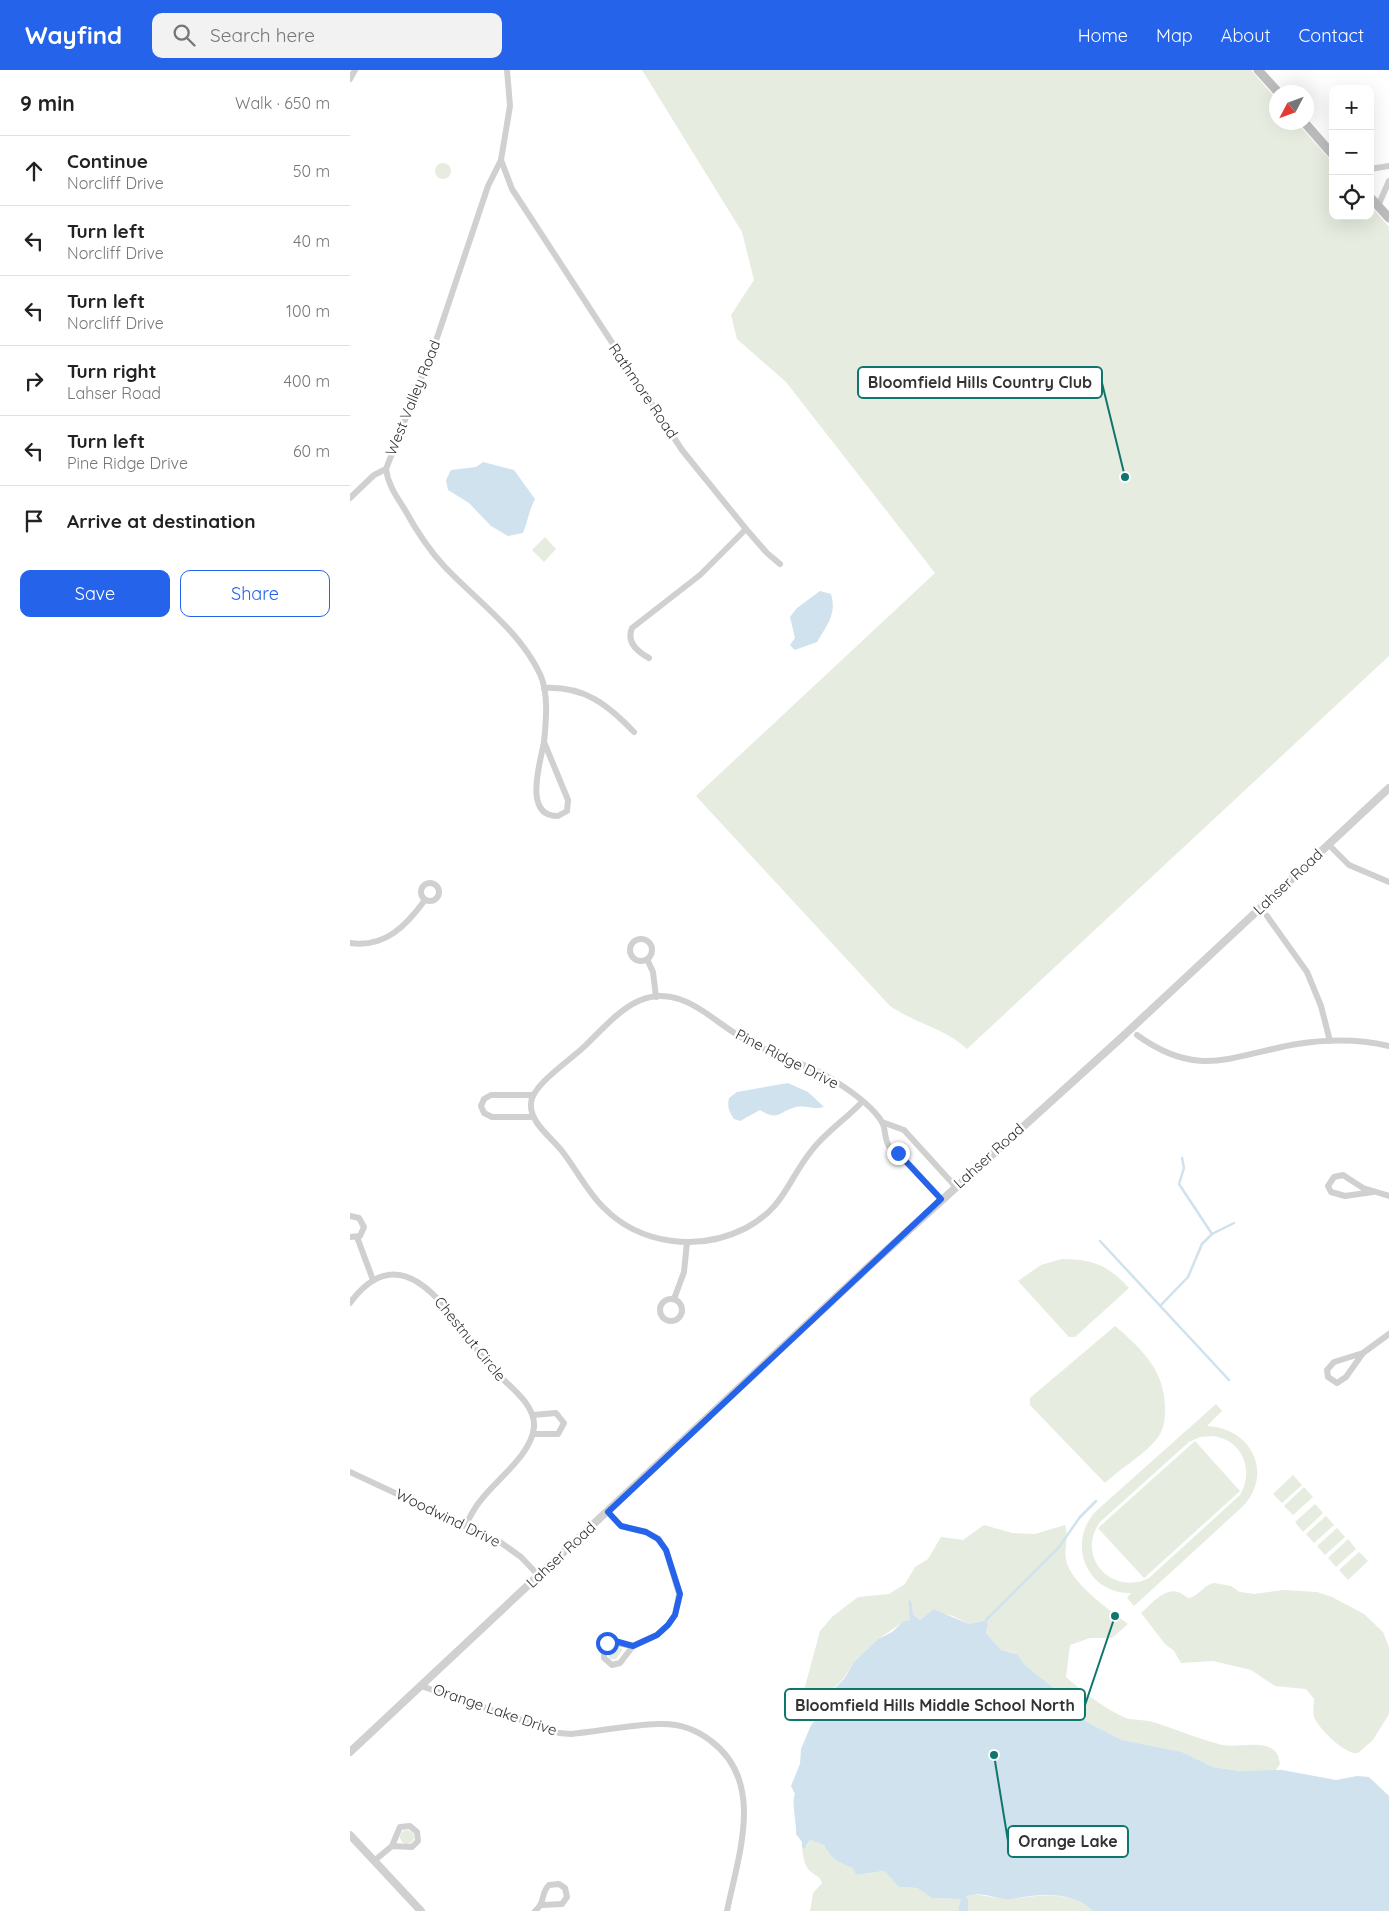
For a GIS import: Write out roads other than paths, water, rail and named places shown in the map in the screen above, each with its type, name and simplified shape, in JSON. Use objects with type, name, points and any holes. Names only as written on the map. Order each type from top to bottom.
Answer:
[{"type":"main road","points":[[1258,70],[1272,85]]},
{"type":"main road","points":[[1311,130],[1329,150]]},
{"type":"main road","points":[[1374,202],[1389,218]]},
{"type":"street","points":[[350,79],[355,70]]},
{"type":"street","points":[[501,160],[510,106],[508,70]]},
{"type":"street","name":"West Valley Road","points":[[501,160],[488,186],[438,335],[386,469],[391,486],[426,543],[451,573],[513,634],[533,661],[544,688],[544,742],[537,771],[536,792],[544,811],[551,816],[558,816],[567,810],[568,800],[544,742]]},
{"type":"street","name":"Rathmore Road","points":[[501,160],[515,194],[682,450],[767,554],[780,564]]},
{"type":"street","points":[[1374,168],[1389,166]]},
{"type":"street","points":[[1378,206],[1389,181]]},
{"type":"street","points":[[350,498],[374,475],[386,469]]},
{"type":"street","points":[[649,658],[638,652],[632,644],[630,634],[632,628],[700,575],[746,529]]},
{"type":"street","points":[[544,688],[573,691],[595,698],[611,709],[634,732]]},
{"type":"street","name":"Lahser Road","points":[[350,1752],[955,1186],[1121,1038],[1389,788]]},
{"type":"street","points":[[1328,844],[1349,864],[1389,882]]},
{"type":"street","points":[[350,942],[372,942],[392,935],[412,917],[425,900]]},
{"type":"street","points":[[1267,916],[1307,972],[1321,1006],[1330,1041]]},
{"type":"street","points":[[647,959],[653,972],[656,997]]},
{"type":"street","name":"Pine Ridge Drive","points":[[533,1095],[539,1086],[578,1053],[621,1010],[637,1002],[656,997],[676,998],[692,1004],[757,1046],[830,1077],[862,1102],[882,1122],[904,1130],[955,1186]]},
{"type":"street","points":[[1137,1035],[1177,1056],[1208,1062],[1239,1058],[1296,1044],[1353,1041],[1389,1046]]},
{"type":"street","points":[[533,1117],[492,1117],[484,1113],[481,1106],[484,1098],[491,1094],[533,1095],[530,1105],[533,1117],[569,1161],[594,1197],[616,1218],[629,1227],[653,1237],[687,1242],[729,1235],[768,1213],[786,1193],[811,1151],[862,1102]]},
{"type":"street","name":"Pine Ridge Drive","points":[[882,1122],[889,1145],[941,1199]]},
{"type":"street","points":[[1373,1192],[1338,1196],[1331,1192],[1328,1186],[1334,1177],[1342,1175],[1373,1192],[1389,1196]]},
{"type":"street","points":[[350,1216],[360,1218],[364,1223],[362,1233],[353,1237],[374,1280]]},
{"type":"street","points":[[674,1299],[684,1272],[687,1242]]},
{"type":"street","name":"Chestnut Circle","points":[[350,1303],[360,1290],[374,1280],[390,1275],[403,1275],[425,1286],[449,1311],[487,1363],[527,1404],[532,1414]]},
{"type":"street","points":[[1363,1353],[1343,1381],[1336,1383],[1328,1377],[1327,1370],[1330,1364],[1363,1353],[1389,1334]]},
{"type":"street","points":[[465,1526],[481,1499],[514,1463],[533,1434],[532,1414],[556,1413],[564,1423],[558,1434],[533,1434]]},
{"type":"street","name":"Woodwind Drive","points":[[350,1472],[423,1504],[505,1544],[539,1576]]},
{"type":"street","points":[[608,1512],[621,1526],[646,1532],[658,1539],[666,1550],[679,1589],[677,1610],[668,1625],[657,1635],[633,1646],[620,1663],[612,1665],[604,1658],[604,1647],[610,1642],[633,1646]]},
{"type":"street","name":"Orange Lake Drive","points":[[421,1686],[560,1733],[571,1734],[658,1724],[682,1726],[707,1737],[720,1748],[733,1764],[743,1789],[745,1803],[744,1820],[727,1911]]},
{"type":"street","points":[[374,1861],[392,1846],[400,1827],[410,1826],[417,1832],[418,1841],[412,1847],[392,1846]]},
{"type":"street","points":[[350,1835],[421,1911]]},
{"type":"street","points":[[535,1911],[542,1905],[562,1904],[567,1897],[565,1888],[559,1884],[549,1885],[544,1890],[542,1905]]},
{"type":"water","points":[[483,462],[514,470],[535,499],[523,533],[508,536],[491,526],[469,503],[448,490],[446,480],[451,470],[476,467]]},
{"type":"water","points":[[820,591],[831,594],[833,608],[830,619],[817,642],[795,650],[790,645],[795,638],[790,617],[797,608]]},
{"type":"water","points":[[788,1083],[808,1092],[824,1107],[796,1107],[775,1115],[760,1110],[740,1121],[734,1119],[729,1109],[728,1101],[737,1092]]},
{"type":"water","points":[[908,1598],[912,1603],[913,1614],[920,1620],[933,1609],[969,1624],[986,1620],[988,1624],[986,1633],[1001,1650],[1017,1654],[1024,1664],[1062,1695],[1087,1722],[1122,1740],[1182,1752],[1213,1767],[1240,1771],[1282,1770],[1336,1780],[1357,1776],[1369,1777],[1389,1796],[1389,1911],[1093,1911],[1084,1904],[1054,1895],[1007,1899],[977,1894],[966,1897],[968,1899],[968,1911],[958,1911],[961,1899],[932,1898],[917,1888],[899,1887],[884,1871],[856,1875],[853,1868],[836,1860],[824,1845],[810,1840],[805,1848],[802,1847],[802,1842],[796,1834],[795,1794],[791,1786],[800,1764],[801,1749],[811,1725],[822,1713],[820,1703],[844,1679],[854,1662],[878,1639],[892,1632],[903,1622],[910,1620]]},
{"type":"waterway","points":[[1182,1158],[1184,1168],[1179,1184],[1212,1234]]},
{"type":"waterway","points":[[1161,1305],[1188,1277],[1202,1244],[1212,1234],[1234,1223]]},
{"type":"waterway","points":[[1100,1241],[1229,1380]]},
{"type":"waterway","points":[[986,1620],[1059,1547],[1080,1517],[1096,1501]]},
{"type":"place","name":"Bloomfield Hills Country Club","points":[[1125,477]]},
{"type":"place","name":"Bloomfield Hills Middle School North","points":[[1115,1616]]},
{"type":"place","name":"Orange Lake","points":[[994,1755]]}]
